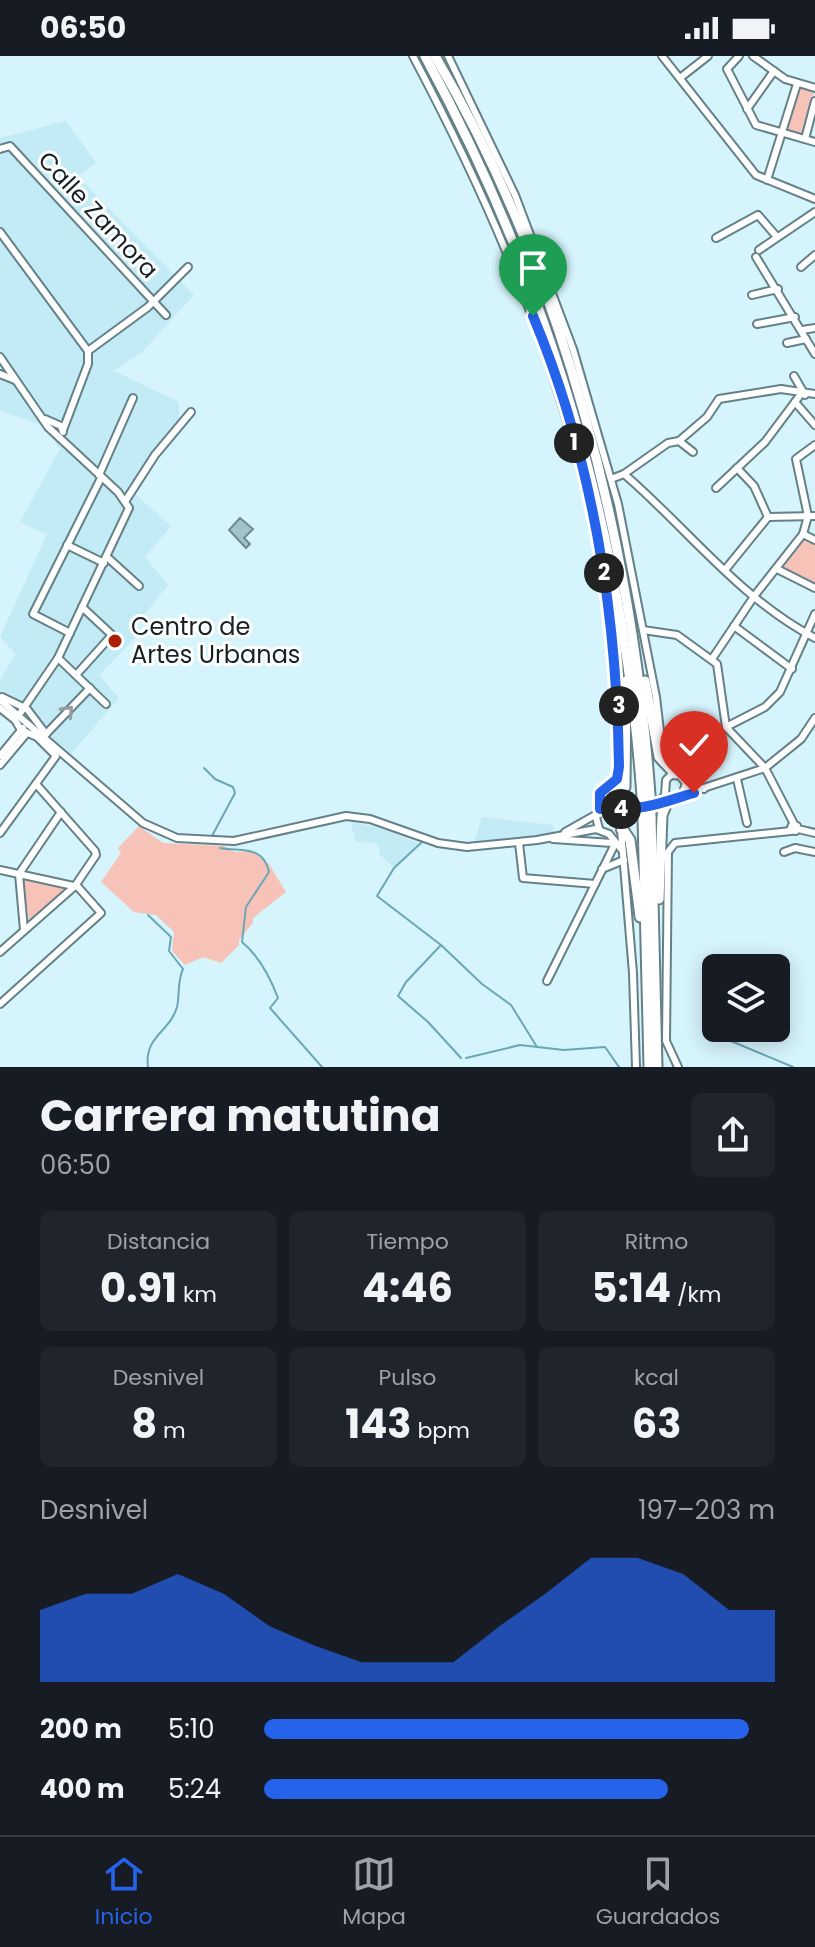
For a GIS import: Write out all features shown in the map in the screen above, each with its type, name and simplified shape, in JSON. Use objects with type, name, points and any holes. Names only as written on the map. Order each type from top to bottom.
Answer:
[{"type":"highway","points":[[425,56],[495,196],[549,332],[596,491],[627,650],[646,796]]},
{"type":"highway","points":[[435,56],[492,167],[553,317],[603,482],[631,624],[646,796],[649,1067]]},
{"type":"highway","points":[[631,624],[637,637],[659,757],[677,774]]},
{"type":"highway","points":[[616,807],[625,787],[627,650]]},
{"type":"highway","points":[[650,952],[658,943],[662,815],[670,797]]},
{"type":"highway","points":[[622,827],[630,840],[650,952],[657,1067]]},
{"type":"street","points":[[413,56],[465,155],[508,251],[547,350],[587,493],[615,649],[619,702],[618,774],[600,793],[599,829]]},
{"type":"street","points":[[448,56],[489,137],[540,255],[573,349],[611,479],[643,630],[661,739],[679,763],[677,774]]},
{"type":"street","points":[[662,56],[750,169],[767,180],[815,199]]},
{"type":"street","points":[[680,78],[708,56]]},
{"type":"street","points":[[739,56],[727,69],[756,125],[815,142]]},
{"type":"street","points":[[753,56],[797,84],[815,88]]},
{"type":"street","points":[[747,109],[774,71]]},
{"type":"street","points":[[767,180],[797,84]]},
{"type":"street","points":[[805,139],[815,101]]},
{"type":"street","name":"Calle Zamora","points":[[0,149],[10,146],[166,315]]},
{"type":"street","points":[[815,212],[777,237],[758,254],[815,354]]},
{"type":"street","points":[[716,238],[758,215],[777,237]]},
{"type":"street","points":[[0,232],[88,351],[88,364],[58,430]]},
{"type":"street","points":[[801,267],[815,255]]},
{"type":"street","points":[[88,351],[153,302],[188,267]]},
{"type":"street","points":[[752,295],[778,289]]},
{"type":"street","points":[[757,324],[795,317]]},
{"type":"street","points":[[802,330],[815,328]]},
{"type":"street","points":[[787,343],[806,339]]},
{"type":"street","points":[[0,357],[44,418],[58,430],[65,445],[126,500],[129,508],[58,658],[25,717],[23,732],[0,765]]},
{"type":"street","points":[[0,374],[17,381]]},
{"type":"street","points":[[794,376],[803,394]]},
{"type":"street","points":[[611,479],[624,474],[668,443],[679,441],[707,417],[719,399],[781,389],[815,394]]},
{"type":"street","points":[[716,488],[765,442],[803,394]]},
{"type":"street","points":[[70,633],[33,614],[100,477],[133,398]]},
{"type":"street","points":[[795,402],[815,425]]},
{"type":"street","points":[[126,500],[155,455],[191,412]]},
{"type":"street","points":[[679,441],[693,452]]},
{"type":"street","points":[[712,659],[755,595],[803,534],[811,516],[796,459],[815,445]]},
{"type":"street","points":[[737,468],[754,486],[768,517]]},
{"type":"street","points":[[624,474],[725,570],[812,636]]},
{"type":"street","points":[[725,570],[768,517],[811,516]]},
{"type":"street","points":[[803,534],[815,540]]},
{"type":"street","points":[[67,545],[105,560],[139,586]]},
{"type":"street","points":[[777,569],[815,588]]},
{"type":"street","points":[[76,675],[112,635],[82,607]]},
{"type":"street","points":[[726,727],[773,701],[812,636],[815,614]]},
{"type":"street","points":[[734,626],[792,669]]},
{"type":"street","points":[[643,630],[677,635],[717,664],[726,727],[765,768],[794,828]]},
{"type":"street","points":[[58,658],[106,704]]},
{"type":"street","points":[[46,734],[90,688]]},
{"type":"street","points":[[1,700],[46,734],[75,762]]},
{"type":"street","points":[[0,833],[56,756],[37,737],[23,732],[1,700]]},
{"type":"street","points":[[25,717],[53,740]]},
{"type":"street","points":[[25,717],[143,823],[177,838],[234,841],[346,816],[370,819],[447,845],[467,847],[519,843],[589,828],[599,829],[609,834],[622,850]]},
{"type":"street","points":[[609,834],[622,827],[639,809],[765,768],[801,739],[815,718]]},
{"type":"street","points":[[0,756],[23,732]]},
{"type":"street","points":[[677,774],[686,783],[705,789]]},
{"type":"street","points":[[670,797],[666,780],[677,774]]},
{"type":"street","points":[[737,779],[747,823]]},
{"type":"street","points":[[670,797],[686,783]]},
{"type":"street","points":[[0,952],[75,886],[96,853],[36,784]]},
{"type":"street","points":[[616,807],[622,827],[636,1057],[634,1067]]},
{"type":"street","points":[[559,835],[599,811],[616,807],[639,809]]},
{"type":"street","points":[[24,930],[19,874],[61,812]]},
{"type":"street","points":[[678,1067],[666,1041],[668,852],[675,843],[794,828],[815,833]]},
{"type":"street","points":[[547,981],[606,868],[614,846],[612,843],[549,838]]},
{"type":"street","points":[[519,843],[523,878],[595,884]]},
{"type":"street","points":[[784,852],[795,848],[815,852]]},
{"type":"street","points":[[606,868],[624,860]]},
{"type":"street","points":[[606,868],[625,872]]},
{"type":"street","points":[[0,870],[75,886],[100,910],[100,916],[0,1004]]},
{"type":"street","points":[[24,920],[32,924]]},
{"type":"shaded area","points":[[799,87],[815,90],[802,135],[785,130]]},
{"type":"shaded area","points":[[66,121],[96,163],[78,177],[194,295],[143,351],[114,371],[179,402],[179,424],[132,491],[171,526],[145,557],[168,585],[133,629],[137,636],[99,675],[119,698],[71,754],[0,692],[0,680],[16,654],[0,637],[47,534],[20,522],[60,449],[43,425],[0,411],[0,138]]},
{"type":"shaded area","points":[[803,538],[815,544],[815,584],[782,569]]},
{"type":"shaded area","points":[[482,817],[553,825],[554,834],[474,844]]},
{"type":"shaded area","points":[[351,822],[385,829],[419,844],[394,867],[380,855],[378,844],[355,841]]},
{"type":"shaded area","points":[[139,826],[163,843],[224,846],[235,852],[254,851],[269,864],[286,892],[253,918],[239,945],[221,963],[203,957],[185,965],[172,951],[174,932],[156,915],[134,912],[101,882],[121,853],[118,848]]},
{"type":"shaded area","points":[[23,878],[66,886],[67,889],[29,922]]},
{"type":"building","points":[[240,518],[253,529],[244,538],[250,544],[246,548],[229,530]]},
{"type":"waterway","points":[[204,768],[215,779],[233,787],[235,793],[212,836]]},
{"type":"waterway","points":[[421,843],[394,868],[377,896],[441,945],[406,982],[398,996],[428,1022],[461,1058]]},
{"type":"waterway","points":[[220,848],[250,851],[266,863],[269,872],[246,907],[242,942],[259,960],[275,990],[278,998],[270,1008],[322,1067]]},
{"type":"waterway","points":[[148,915],[171,937],[169,951],[183,969],[177,1007],[150,1048],[148,1067]]},
{"type":"waterway","points":[[441,945],[482,984],[511,1005],[537,1047]]},
{"type":"waterway","points":[[733,1042],[793,1067]]},
{"type":"waterway","points":[[466,1058],[520,1045],[564,1050],[605,1047],[619,1067]]},
{"type":"place","name":"Centro de Artes Urbanas","points":[[115,641]]},
{"type":"route","points":[[533,316],[567,415],[587,493],[615,649],[619,767],[617,779],[600,793],[600,809],[612,805],[621,809],[639,809],[694,793]]}]
